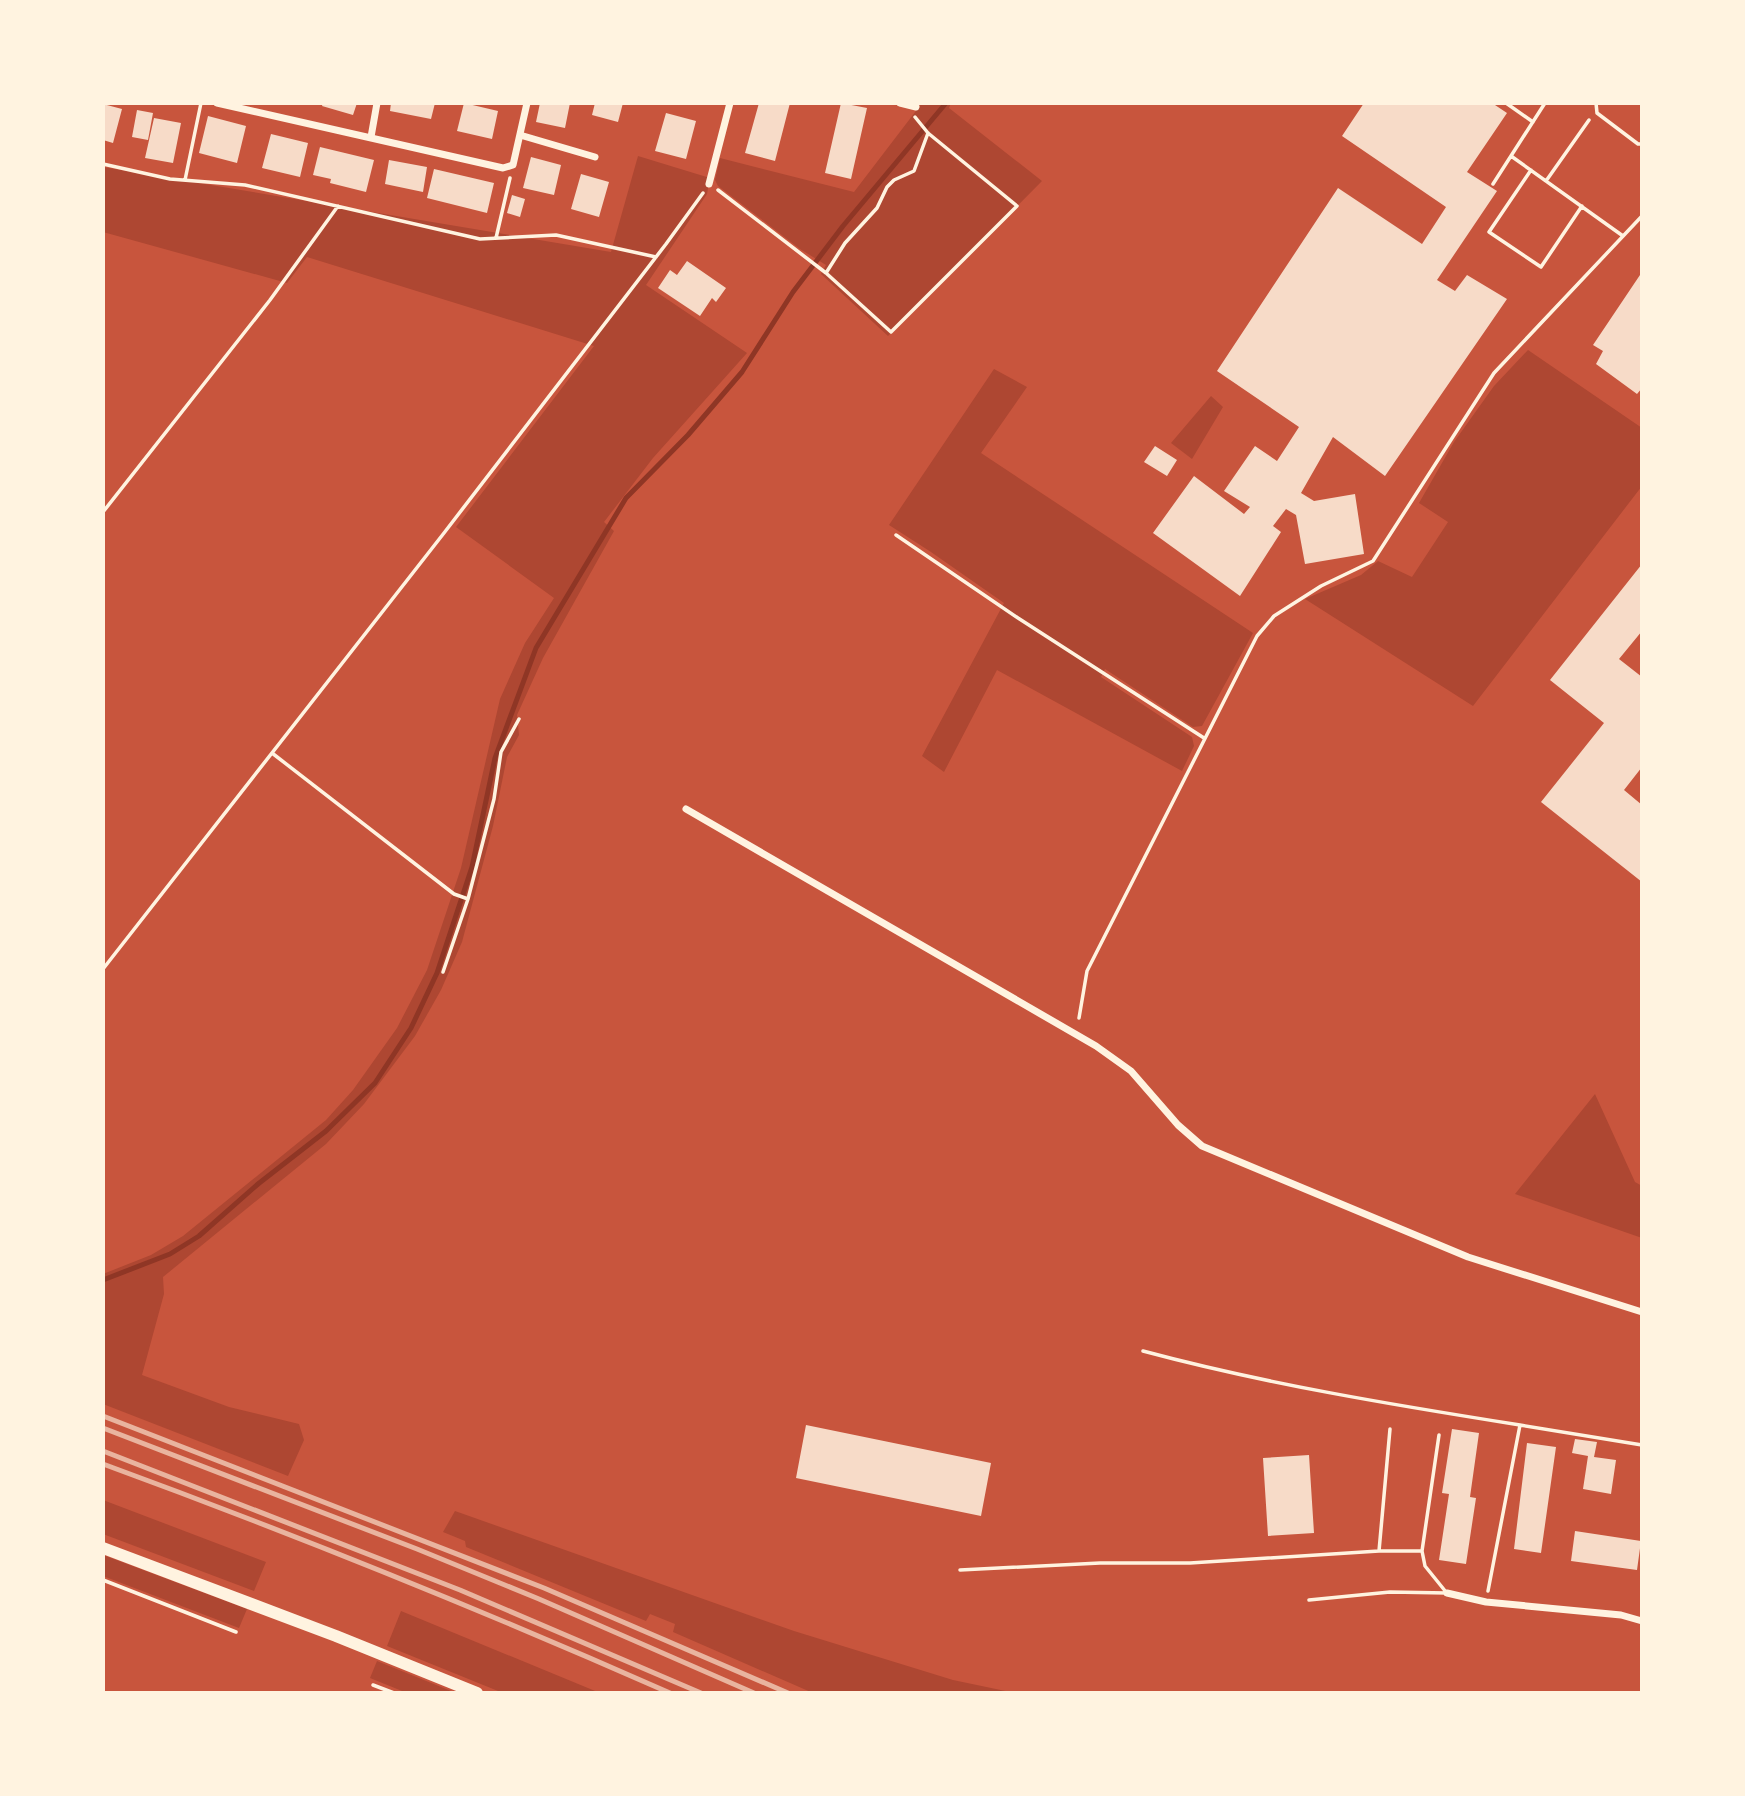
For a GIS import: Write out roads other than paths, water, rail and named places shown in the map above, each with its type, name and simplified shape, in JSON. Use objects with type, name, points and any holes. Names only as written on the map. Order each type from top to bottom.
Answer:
[{"type":"main road","points":[[103,1548],[336,1636],[477,1693]]},
{"type":"street","points":[[217,103],[503,168],[513,165],[527,103]]},
{"type":"street","points":[[371,137],[377,103]]},
{"type":"street","points":[[709,184],[730,103]]},
{"type":"street","points":[[900,103],[916,107]]},
{"type":"street","points":[[520,135],[595,157]]},
{"type":"street","points":[[686,809],[1096,1046],[1131,1071],[1178,1125],[1202,1146],[1468,1257],[1642,1312]]},
{"type":"street","points":[[1447,1593],[1486,1602],[1621,1615],[1642,1621]]},
{"type":"lane","points":[[1596,103],[1597,113],[1637,144],[1642,144]]},
{"type":"lane","points":[[1379,1551],[1390,1429]]},
{"type":"lane","points":[[1439,1435],[1422,1551],[1425,1566],[1447,1593]]},
{"type":"lane","points":[[960,1570],[1089,1563],[1190,1563],[1379,1551],[1422,1551]]},
{"type":"lane","points":[[1309,1600],[1390,1592],[1447,1593]]},
{"type":"waterway","points":[[103,1280],[170,1254],[199,1236],[258,1184],[326,1131],[375,1083],[411,1028],[437,973],[472,867],[495,758],[536,648],[626,498],[688,435],[742,372],[793,292],[843,226],[946,103]]},
{"type":"railway","points":[[103,1416],[544,1588],[788,1693]]},
{"type":"railway","points":[[103,1428],[417,1549],[754,1693]]},
{"type":"railway","points":[[103,1451],[460,1590],[701,1693]]},
{"type":"railway","points":[[103,1464],[388,1574],[670,1693]]}]
